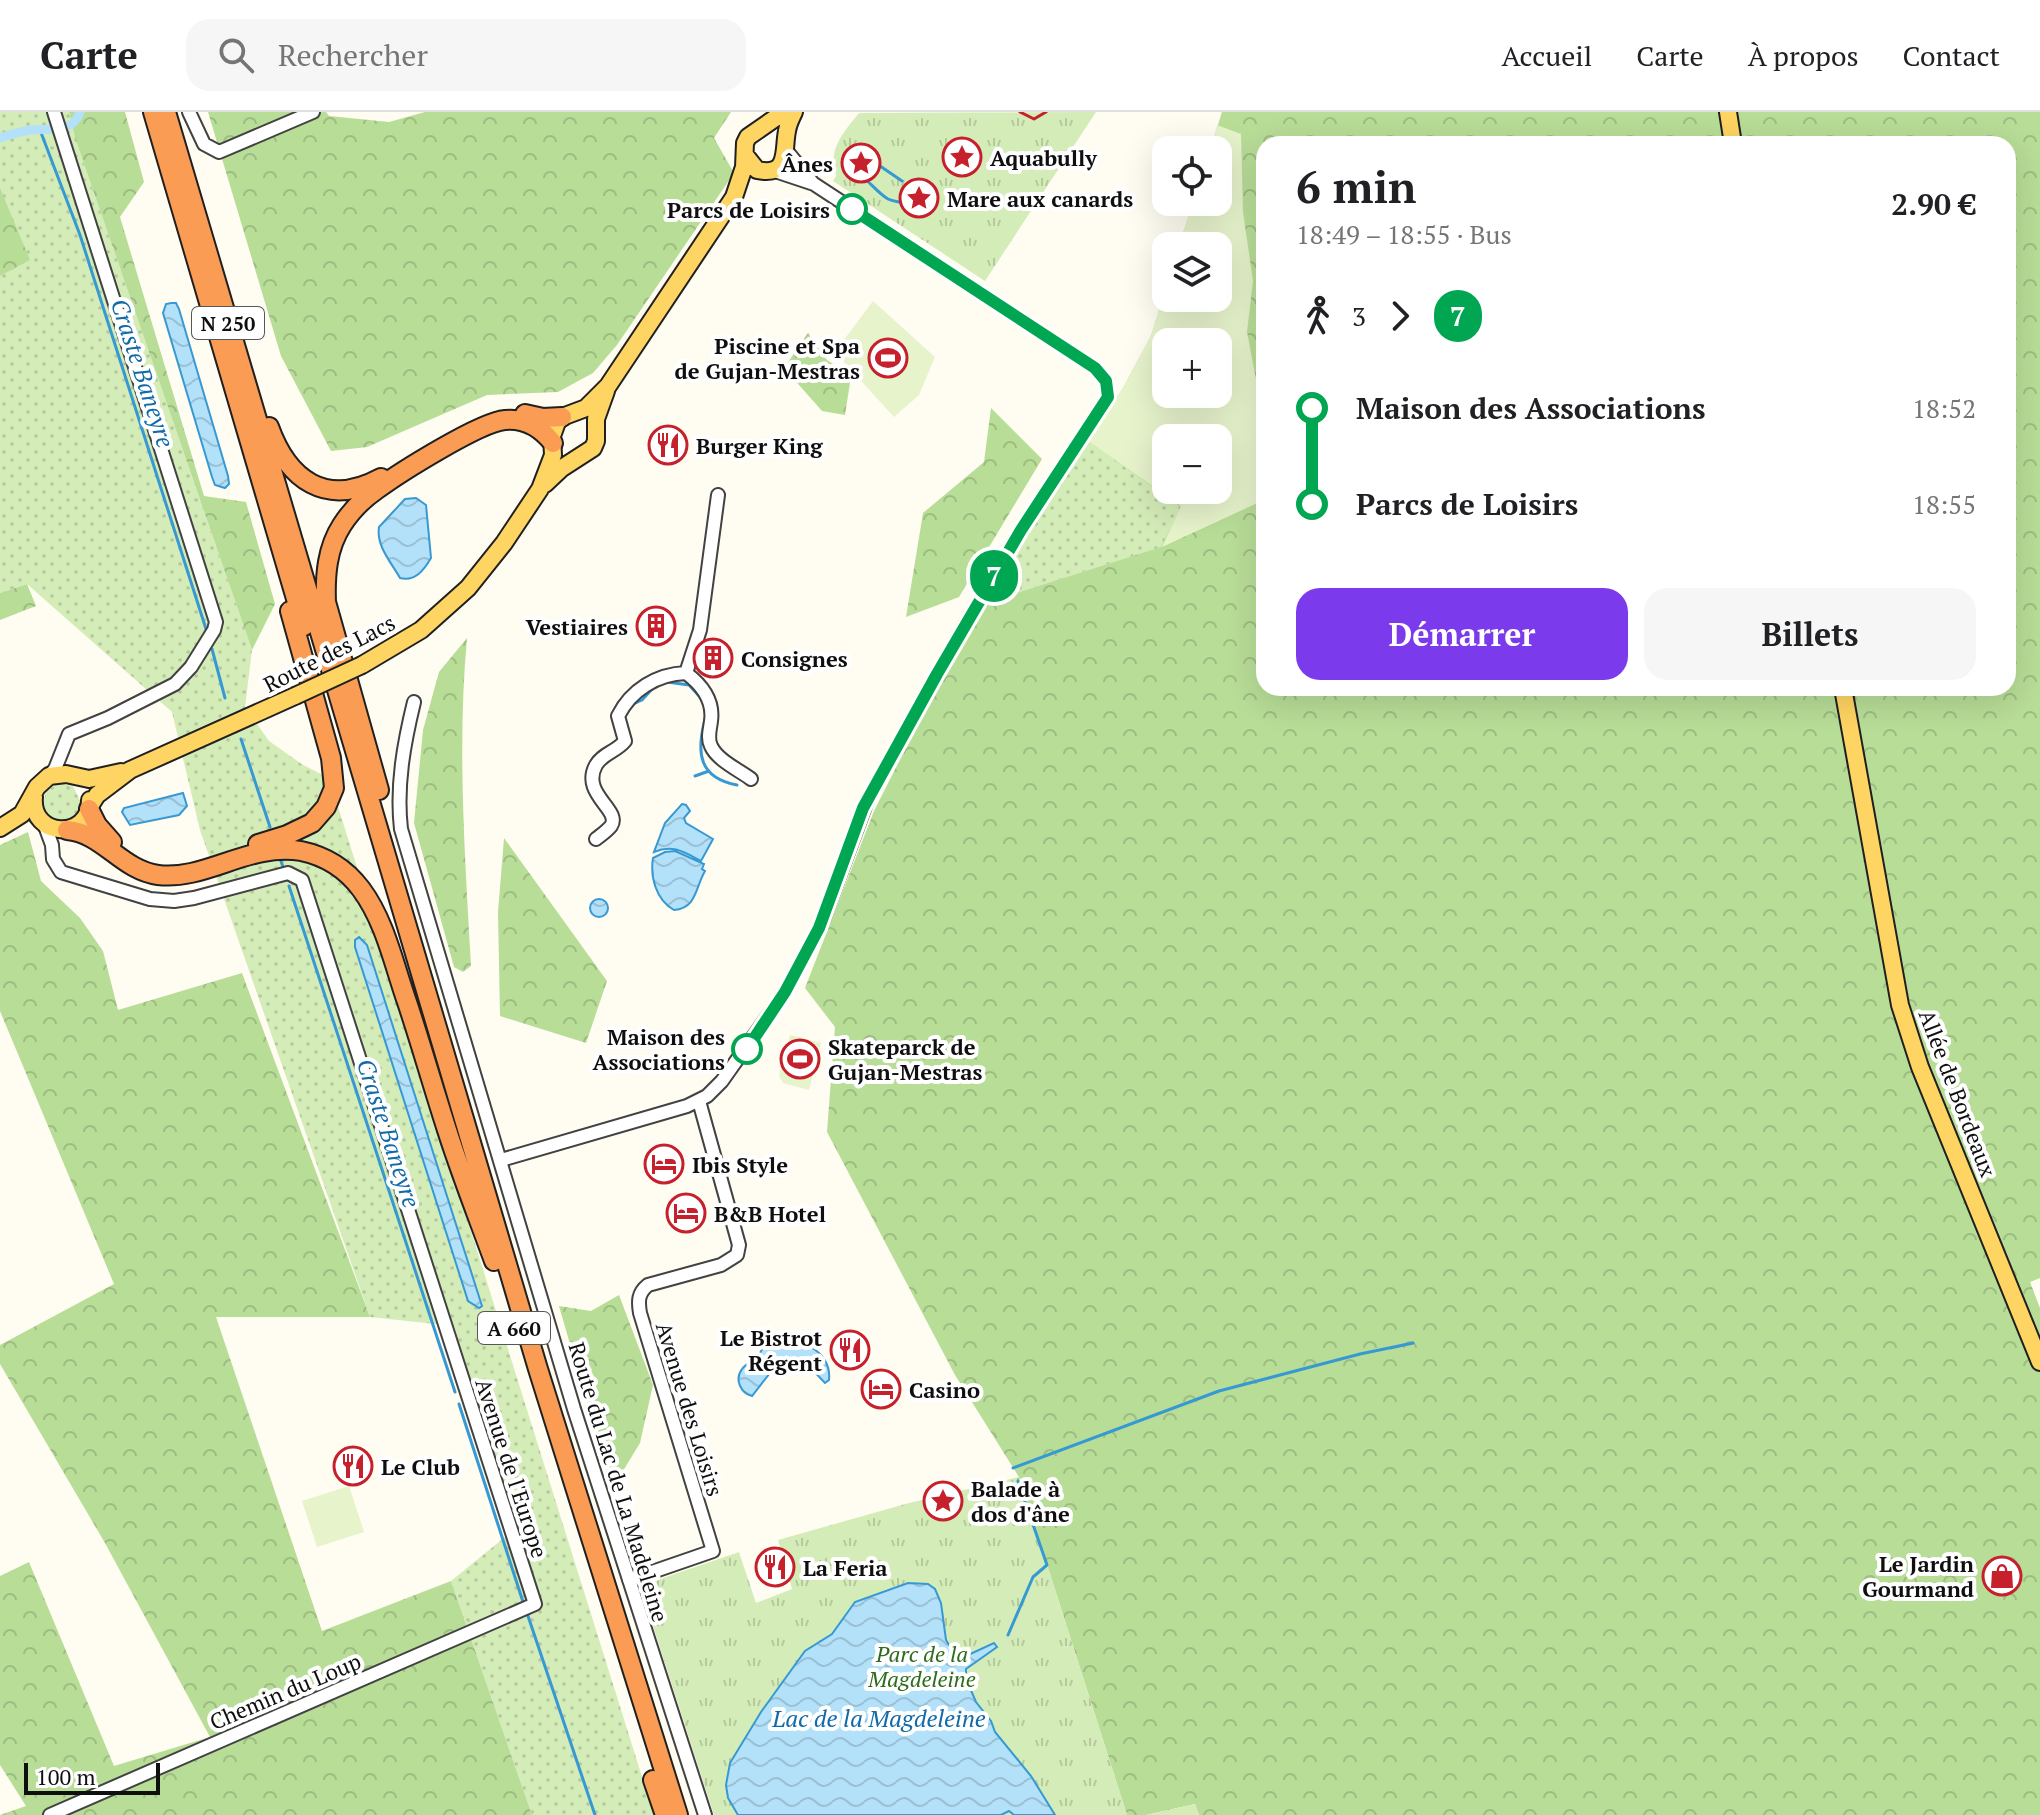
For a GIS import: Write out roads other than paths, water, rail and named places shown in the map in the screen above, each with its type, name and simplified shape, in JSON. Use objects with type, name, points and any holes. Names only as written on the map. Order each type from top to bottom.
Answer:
[{"type":"highway","name":"N 250","points":[[153,112],[282,532]]},
{"type":"highway","name":"N 250","points":[[166,112],[201,228],[282,532],[369,839]]},
{"type":"highway","points":[[201,228],[276,446],[290,467],[306,482],[334,491],[364,486],[488,416],[511,412],[543,418],[568,416]]},
{"type":"highway","points":[[439,1034],[413,918],[330,619],[325,579],[327,562],[341,526],[368,497],[481,427],[503,420],[521,421],[541,430],[553,443]]},
{"type":"highway","points":[[90,808],[104,834],[118,848],[137,861],[161,868],[196,863],[287,835],[312,823],[326,807],[334,788],[333,769],[282,577],[282,532]]},
{"type":"highway","name":"A 660","points":[[282,532],[439,1034],[577,1499],[678,1815]]},
{"type":"highway","points":[[66,830],[93,837],[124,861],[156,875],[177,874],[260,851],[287,850],[314,855],[338,866],[350,877],[370,904],[382,931],[494,1261]]},
{"type":"highway","name":"A 660","points":[[369,839],[494,1261],[665,1815]]},
{"type":"main road","name":"Route des Lacs","points":[[540,489],[551,462],[553,429],[568,416],[586,408],[608,386],[734,197],[744,167],[748,137],[784,112]]},
{"type":"main road","name":"Route des Lacs","points":[[734,197],[780,165],[794,112]]},
{"type":"main road","points":[[1728,112],[1732,136]]},
{"type":"main road","points":[[760,129],[774,131],[786,147]]},
{"type":"main road","points":[[745,155],[751,166],[770,170]]},
{"type":"main road","name":"Route des Lacs","points":[[75,776],[89,779],[130,770],[362,665],[411,637],[456,601],[504,543],[553,475],[593,448],[597,413],[608,386]]},
{"type":"main road","points":[[568,416],[586,417],[595,427]]},
{"type":"main road","points":[[553,443],[562,454],[576,458]]},
{"type":"main road","name":"Allée de Bordeaux","points":[[1844,696],[1900,1005],[1920,1067],[2040,1362]]},
{"type":"main road","name":"Route des Lacs","points":[[90,808],[97,795],[130,770]]},
{"type":"main road","points":[[49,776],[75,776],[87,789],[90,808],[83,822],[66,830],[44,824],[0,830],[22,814],[42,781],[49,776]]},
{"type":"main road","points":[[34,795],[35,812],[44,824]]},
{"type":"street","points":[[189,112],[197,134],[214,152],[226,151],[313,112]]},
{"type":"street","points":[[49,776],[71,732],[108,718],[180,679],[212,635],[216,622],[55,117]]},
{"type":"street","points":[[786,147],[814,184]]},
{"type":"street","points":[[501,1160],[699,1101],[729,1073],[785,992],[823,920],[867,801],[1005,556],[1108,397],[1106,381],[1095,368],[814,184],[770,170]]},
{"type":"street","points":[[686,673],[700,630],[718,495]]},
{"type":"street","points":[[596,839],[612,825],[613,820],[612,813],[594,792],[593,772],[604,755],[625,741],[618,716],[625,702],[660,677],[686,673],[698,682],[712,708],[710,745],[751,779]]},
{"type":"street","name":"Route du Lac de La Madeleine","points":[[414,702],[404,747],[399,792],[401,829],[574,1409],[705,1815]]},
{"type":"street","points":[[62,753],[66,765],[75,776]]},
{"type":"street","name":"Avenue de l'Europe","points":[[44,824],[52,845],[53,859],[61,872],[150,899],[174,901],[194,898],[288,873],[302,880],[535,1604]]},
{"type":"street","points":[[52,845],[66,830]]},
{"type":"street","name":"Avenue des Loisirs","points":[[629,1580],[713,1551],[638,1301],[642,1290],[648,1285],[721,1265],[737,1255],[739,1245],[699,1101]]},
{"type":"street","name":"Chemin du Loup","points":[[50,1815],[535,1604]]},
{"type":"water","points":[[176,303],[228,476],[229,484],[225,488],[215,485],[212,477],[163,313],[166,304]]},
{"type":"water","points":[[416,498],[426,505],[431,558],[415,577],[405,579],[400,578],[382,547],[379,527],[405,499]]},
{"type":"water","points":[[183,793],[187,806],[179,815],[130,825],[122,812],[124,808]]},
{"type":"water","points":[[682,804],[690,811],[684,818],[686,823],[713,839],[701,861],[673,849],[654,852],[665,823]]},
{"type":"water","points":[[675,851],[704,864],[702,869],[705,871],[691,901],[674,910],[659,894],[652,865],[653,858]]},
{"type":"water","points":[[595,899],[603,899],[608,908],[606,915],[595,917],[590,912],[590,904]]},
{"type":"water","points":[[359,937],[367,945],[482,1306],[479,1308],[468,1301],[355,947],[355,940]]},
{"type":"water","points":[[774,1335],[812,1347],[825,1361],[829,1380],[825,1383],[806,1363],[800,1361],[770,1373],[752,1396],[745,1392],[740,1386],[740,1373]]},
{"type":"water","name":"Lac de la Magdeleine","points":[[908,1583],[928,1584],[935,1589],[941,1603],[946,1640],[955,1655],[966,1656],[994,1643],[997,1647],[966,1669],[966,1679],[995,1732],[1031,1776],[1055,1815],[1014,1815],[1009,1811],[1001,1815],[738,1815],[728,1798],[726,1785],[730,1763],[761,1712],[805,1651],[832,1634],[855,1602]]},
{"type":"waterway","name":"Craste Baneyre","points":[[0,138],[27,131],[66,127],[77,119],[80,112]]},
{"type":"waterway","name":"Craste Baneyre","points":[[40,130],[80,235],[206,629]]},
{"type":"waterway","points":[[902,181],[861,153],[850,161],[852,170],[883,196],[913,207]]},
{"type":"waterway","name":"Craste Baneyre","points":[[212,649],[225,698]]},
{"type":"waterway","points":[[667,682],[689,685],[701,698]]},
{"type":"waterway","points":[[631,705],[642,700],[653,688]]},
{"type":"waterway","points":[[705,720],[701,743],[703,762],[715,777],[737,785]]},
{"type":"waterway","name":"Craste Baneyre","points":[[241,739],[270,827]]},
{"type":"waterway","points":[[695,776],[709,771]]},
{"type":"waterway","name":"Craste Baneyre","points":[[281,861],[283,867]]},
{"type":"waterway","name":"Craste Baneyre","points":[[289,886],[455,1392]]},
{"type":"waterway","points":[[1013,1468],[1219,1391],[1413,1343],[1390,1348]]},
{"type":"waterway","name":"Craste Baneyre","points":[[459,1404],[524,1605]]},
{"type":"waterway","points":[[1008,1635],[1033,1577],[1047,1565],[1018,1481]]},
{"type":"waterway","name":"Craste Baneyre","points":[[527,1613],[595,1815]]},
{"type":"railway","points":[[1020,112],[1034,119],[1046,112]]},
{"type":"place","name":"Aquabully","points":[[962,157]]},
{"type":"place","name":"Ânes","points":[[861,163]]},
{"type":"place","name":"Mare aux canards","points":[[919,198]]},
{"type":"place","name":"Parcs de Loisirs","points":[[852,209]]},
{"type":"place","name":"Piscine et Spa de Gujan-Mestras","points":[[888,358]]},
{"type":"place","name":"Burger King","points":[[668,445]]},
{"type":"place","name":"Vestiaires","points":[[656,626]]},
{"type":"place","name":"Consignes","points":[[713,658]]},
{"type":"place","name":"Maison des Associations","points":[[747,1049]]},
{"type":"place","name":"Skateparck de Gujan-Mestras","points":[[800,1059]]},
{"type":"place","name":"Ibis Style","points":[[664,1164]]},
{"type":"place","name":"B&B Hotel","points":[[686,1213]]},
{"type":"place","name":"Le Bistrot Régent","points":[[850,1350]]},
{"type":"place","name":"Casino","points":[[881,1389]]},
{"type":"place","name":"Le Club","points":[[353,1466]]},
{"type":"place","name":"Balade à dos d'âne","points":[[943,1501]]},
{"type":"place","name":"La Feria","points":[[775,1567]]},
{"type":"place","name":"Le Jardin Gourmand","points":[[2002,1576]]},
{"type":"park label","name":"Parc de la Magdeleine","points":[[922,1666]]}]
